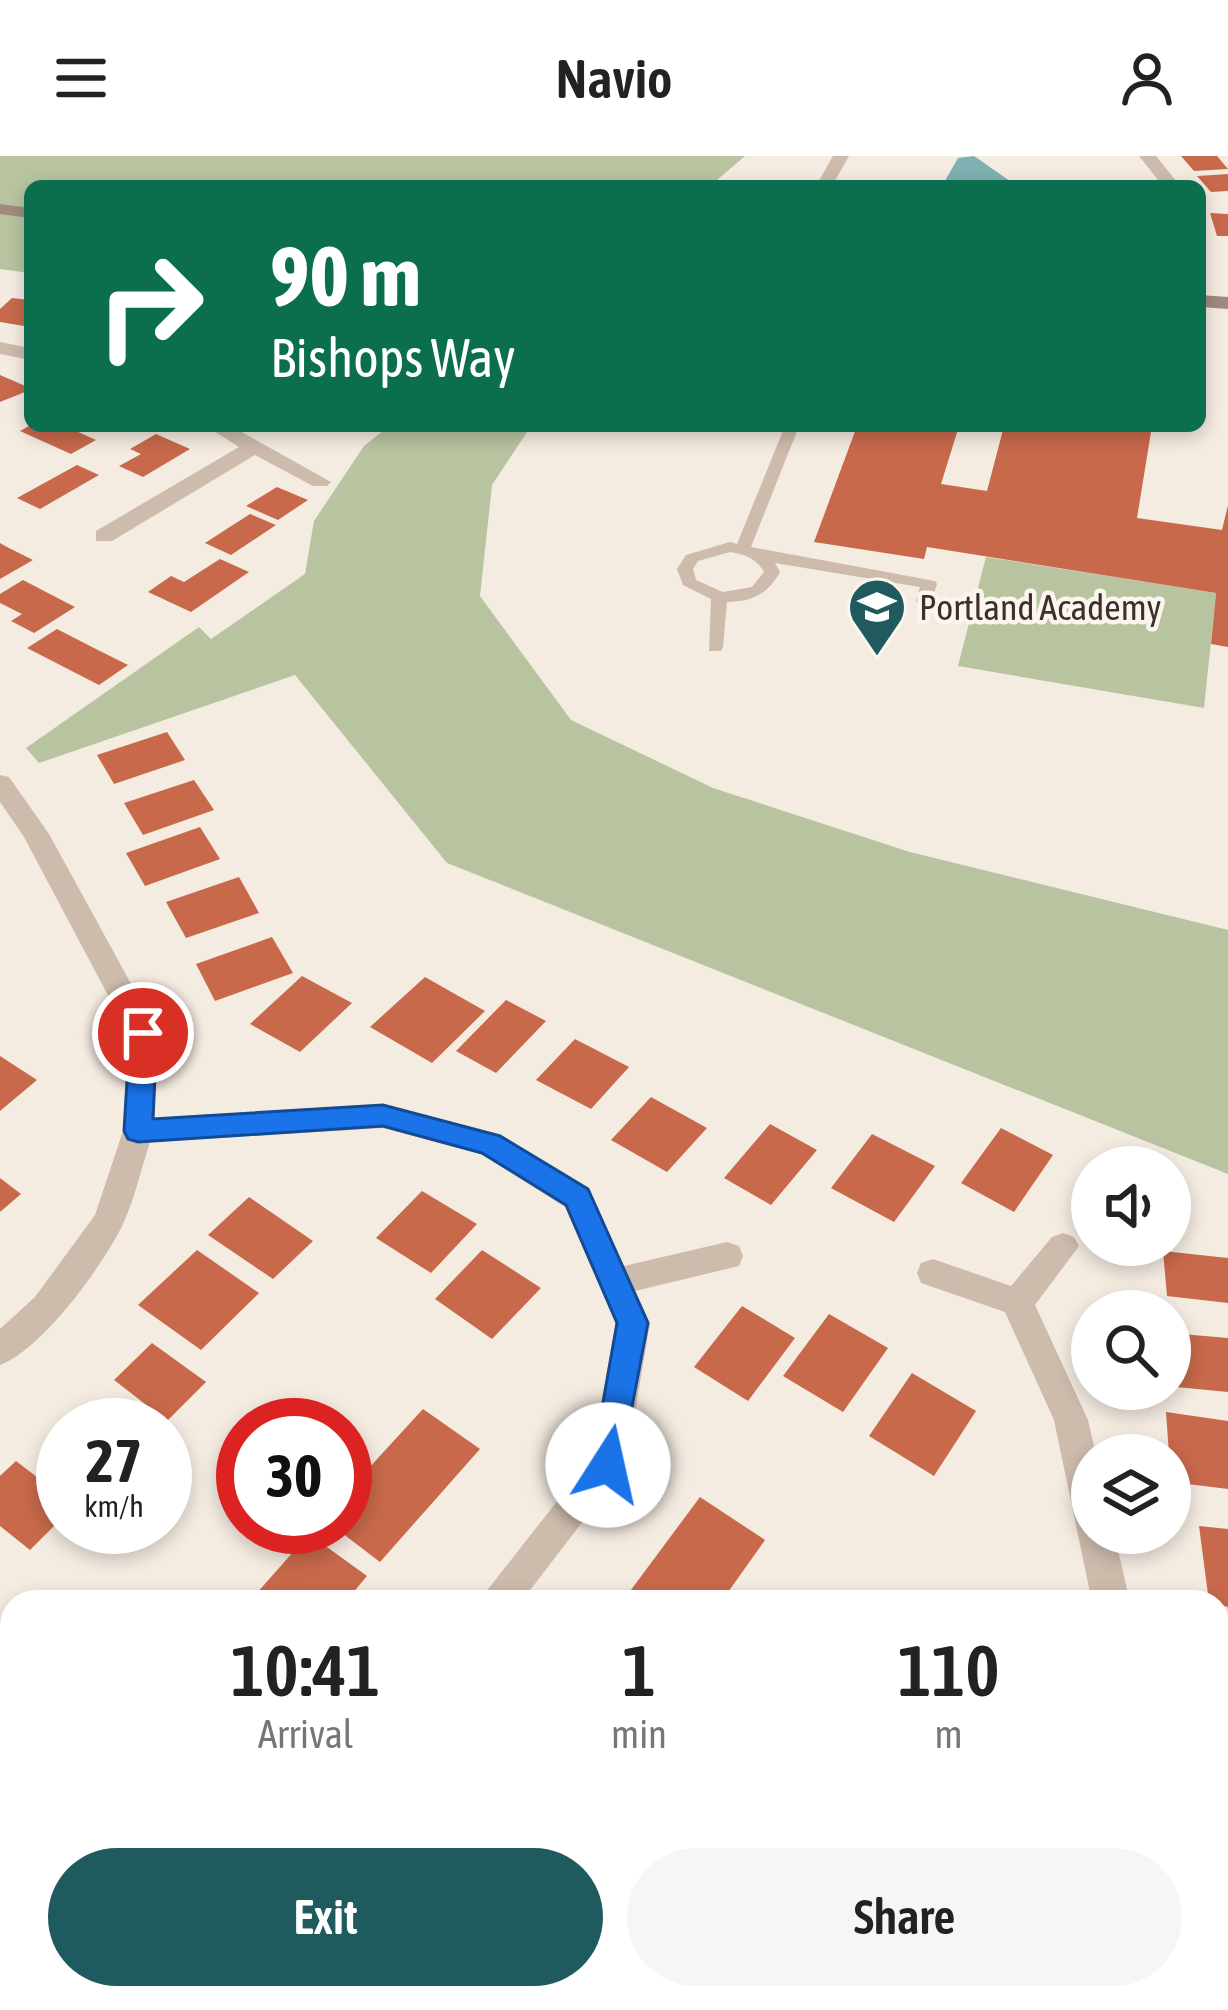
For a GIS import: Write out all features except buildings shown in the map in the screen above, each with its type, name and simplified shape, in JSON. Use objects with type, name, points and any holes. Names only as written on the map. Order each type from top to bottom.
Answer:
[{"type":"street","points":[[1147,156],[1167,180]]},
{"type":"street","points":[[228,432],[320,482]]},
{"type":"street","points":[[104,536],[254,447]]},
{"type":"street","points":[[0,783],[36,834],[143,1033],[138,1131],[109,1220],[47,1307],[0,1350]]},
{"type":"street","points":[[138,1131],[383,1116],[490,1144],[578,1198],[633,1323],[608,1465],[507,1590]]},
{"type":"street","points":[[1017,1302],[1063,1246]]},
{"type":"street","points":[[614,1282],[728,1256]]},
{"type":"street","points":[[933,1273],[1017,1302],[1074,1434]]},
{"type":"street","points":[[1101,1554],[1108,1590]]},
{"type":"lane","points":[[752,553],[790,432]]},
{"type":"lane","points":[[752,553],[772,572],[764,587],[744,596],[719,596],[689,582],[688,563],[707,550],[752,553],[929,584],[924,601]]},
{"type":"lane","points":[[715,646],[719,596]]},
{"type":"green space","points":[[0,156],[745,156],[717,180],[24,180],[24,272],[0,269]]},
{"type":"green space","points":[[382,432],[527,432],[492,485],[480,596],[571,720],[713,788],[910,852],[1228,930],[1228,1174],[1191,1159],[1191,1146],[1158,1146],[447,863],[295,675],[39,763],[26,748],[199,627],[211,639],[305,574],[314,521],[364,446]]},
{"type":"green space","points":[[986,557],[1216,593],[1204,708],[958,666]]},
{"type":"water","points":[[974,156],[1008,180],[946,180],[958,158]]},
{"type":"place","name":"Portland Academy","points":[[877,658]]},
{"type":"route","points":[[143,1033],[138,1131],[383,1116],[490,1144],[578,1198],[633,1323],[608,1465]]}]
